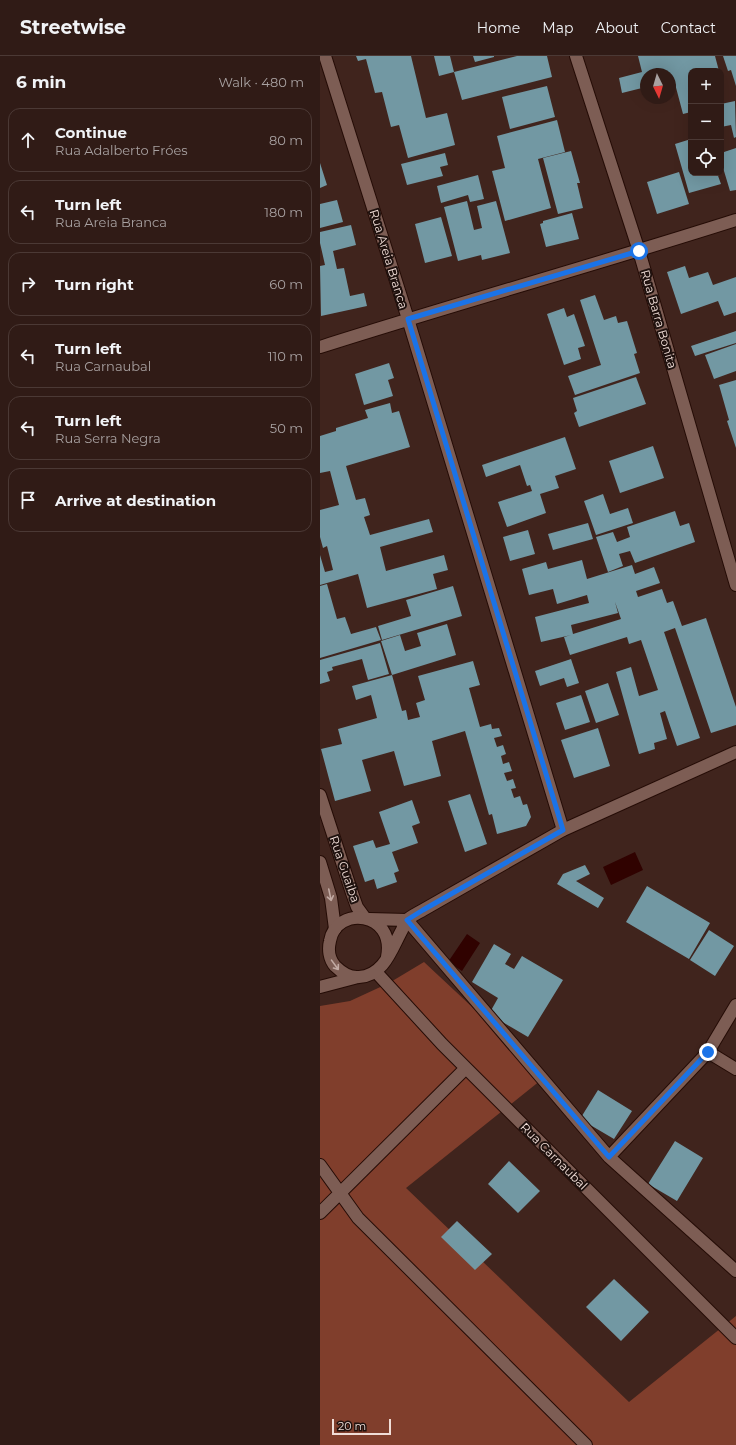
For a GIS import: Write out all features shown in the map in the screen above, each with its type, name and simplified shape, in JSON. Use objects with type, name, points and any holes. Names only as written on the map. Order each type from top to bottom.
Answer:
[{"type":"street","name":"Rua Areia Branca","points":[[325,56],[408,319],[563,830]]},
{"type":"street","name":"Rua Barra Bonita","points":[[576,56],[639,251],[736,585]]},
{"type":"street","points":[[320,347],[408,319],[639,251],[736,220]]},
{"type":"street","points":[[320,987],[367,976],[376,972],[382,966],[407,920],[563,830],[735,755]]},
{"type":"street","name":"Rua Guaiba","points":[[320,794],[357,907],[367,919]]},
{"type":"street","name":"Rua Guaiba","points":[[320,862],[334,915],[328,936]]},
{"type":"street","points":[[358,977],[344,973],[334,964],[329,951],[328,936],[342,922],[350,918],[359,917],[377,924],[384,931],[388,939],[389,948],[387,957]]},
{"type":"street","points":[[367,919],[407,920],[609,1157],[736,1271]]},
{"type":"street","name":"Rua Carnaubal","points":[[376,972],[442,1044],[736,1338]]},
{"type":"street","points":[[609,1157],[708,1052],[736,1005]]},
{"type":"street","points":[[708,1052],[736,1069]]},
{"type":"street","points":[[320,1213],[466,1068]]},
{"type":"street","points":[[320,1166],[358,1218],[586,1445]]},
{"type":"shaded area","points":[[635,852],[643,870],[611,885],[603,867]]},
{"type":"shaded area","points":[[467,934],[480,943],[462,971],[448,962]]},
{"type":"shaded area","points":[[424,962],[546,1076],[406,1188],[629,1402],[736,1316],[736,1445],[320,1445],[320,1006],[350,1001],[389,983]]},
{"type":"building","points":[[356,56],[411,56],[426,118],[447,113],[455,145],[408,158],[399,125],[391,127],[382,92],[375,93],[366,59],[358,61]]},
{"type":"building","points":[[434,56],[450,56],[454,72],[439,76]]},
{"type":"building","points":[[473,56],[494,56],[494,57],[475,62]]},
{"type":"building","points":[[517,56],[547,56],[552,77],[462,100],[454,72]]},
{"type":"building","points":[[638,56],[715,56],[718,68],[688,68],[688,113],[683,114],[676,88],[676,68],[641,68]]},
{"type":"building","points":[[723,56],[736,56],[736,86],[731,70],[728,71]]},
{"type":"building","points":[[640,73],[640,88],[622,93],[619,78]]},
{"type":"building","points":[[547,86],[555,117],[510,129],[502,97]]},
{"type":"building","points":[[735,101],[736,137],[734,138],[731,125],[724,126],[724,103]]},
{"type":"building","points":[[557,120],[565,152],[538,159],[551,208],[505,221],[492,171],[505,168],[497,136]]},
{"type":"building","points":[[688,140],[688,176],[718,176],[721,184],[689,193],[675,144]]},
{"type":"building","points":[[736,148],[736,190],[730,191],[724,171],[724,152]]},
{"type":"building","points":[[571,151],[580,183],[577,183],[583,208],[558,214],[543,158]]},
{"type":"building","points":[[445,153],[448,165],[440,167],[443,176],[407,185],[401,164]]},
{"type":"building","points":[[320,163],[327,185],[320,188]]},
{"type":"building","points":[[679,172],[689,204],[657,214],[647,182]]},
{"type":"building","points":[[478,175],[484,199],[470,202],[468,195],[441,203],[437,186]]},
{"type":"building","points":[[337,200],[343,222],[320,228],[320,204]]},
{"type":"building","points":[[467,201],[474,230],[482,228],[477,206],[496,201],[510,253],[482,260],[481,255],[458,261],[444,207]]},
{"type":"building","points":[[572,213],[579,239],[546,247],[540,224],[543,223],[543,221]]},
{"type":"building","points":[[441,217],[452,256],[425,263],[415,224]]},
{"type":"building","points":[[351,225],[356,245],[333,251],[337,269],[344,268],[350,296],[364,293],[367,306],[321,316],[320,266],[325,265],[320,243],[320,232]]},
{"type":"building","points":[[685,266],[689,278],[708,272],[713,285],[736,277],[736,312],[724,316],[718,301],[681,314],[667,272]]},
{"type":"building","points":[[595,295],[604,320],[616,316],[618,323],[627,321],[637,353],[634,354],[640,373],[575,395],[568,376],[601,365],[580,300]]},
{"type":"building","points":[[564,308],[567,317],[574,314],[585,346],[578,348],[581,359],[564,365],[547,314]]},
{"type":"building","points":[[736,331],[736,343],[695,356],[691,346]]},
{"type":"building","points":[[736,344],[736,371],[714,379],[705,355]]},
{"type":"building","points":[[389,363],[394,378],[388,380],[393,396],[364,405],[355,374]]},
{"type":"building","points":[[636,377],[646,404],[579,427],[574,413],[577,411],[573,398]]},
{"type":"building","points":[[736,380],[736,448],[727,421],[729,420],[719,385]]},
{"type":"building","points":[[390,403],[392,413],[399,411],[410,447],[346,466],[356,500],[365,498],[370,515],[364,517],[370,535],[429,519],[433,532],[380,547],[386,571],[444,555],[448,570],[433,574],[437,589],[367,608],[358,574],[320,585],[320,555],[325,572],[333,570],[327,546],[323,548],[320,537],[320,510],[339,505],[330,471],[320,473],[320,436],[336,431],[336,428],[368,418],[365,410]]},
{"type":"building","points":[[565,437],[576,469],[555,476],[559,488],[540,494],[546,513],[507,527],[498,502],[532,491],[530,485],[527,486],[520,465],[486,477],[482,465]]},
{"type":"building","points":[[653,446],[664,478],[620,493],[609,461]]},
{"type":"building","points":[[603,494],[610,514],[628,508],[633,523],[596,535],[584,501]]},
{"type":"building","points":[[675,511],[680,526],[689,523],[695,542],[635,563],[630,551],[619,554],[623,566],[608,572],[596,537],[613,532],[617,542],[630,537],[627,527]]},
{"type":"building","points":[[588,523],[593,539],[553,550],[548,534]]},
{"type":"building","points":[[528,530],[535,554],[510,561],[503,537]]},
{"type":"building","points":[[582,560],[587,579],[632,565],[635,574],[654,567],[660,583],[636,591],[638,597],[662,589],[667,603],[673,601],[682,626],[706,618],[736,707],[736,725],[711,733],[675,628],[664,632],[700,738],[677,746],[665,711],[660,713],[667,739],[654,743],[655,749],[639,754],[616,672],[631,667],[639,696],[658,690],[641,640],[629,644],[627,637],[570,655],[564,637],[571,635],[541,642],[535,617],[589,603],[587,595],[557,604],[553,589],[529,595],[522,569],[546,562],[548,569]],"holes":[[[615,602],[621,619],[573,634],[571,625],[618,613]]]},
{"type":"building","points":[[327,584],[337,619],[345,617],[351,634],[376,627],[381,640],[320,658],[320,586]]},
{"type":"building","points":[[453,586],[462,616],[382,640],[378,626],[411,616],[406,600]]},
{"type":"building","points":[[447,624],[456,655],[392,675],[381,641],[400,635],[405,651],[421,646],[417,633]]},
{"type":"building","points":[[380,643],[389,674],[368,680],[362,659],[332,667],[333,670],[327,672],[330,681],[320,684],[320,660]]},
{"type":"building","points":[[571,659],[579,683],[567,687],[564,678],[540,686],[535,671]]},
{"type":"building","points":[[473,661],[480,685],[469,688],[480,727],[491,724],[492,729],[499,728],[502,736],[494,738],[497,747],[503,745],[506,754],[501,756],[503,764],[509,762],[512,771],[504,773],[507,781],[513,779],[516,788],[511,789],[514,798],[520,796],[523,805],[527,804],[531,817],[526,826],[497,834],[492,814],[489,815],[465,731],[432,741],[441,776],[404,786],[394,751],[362,760],[371,791],[335,801],[321,749],[342,744],[338,729],[377,718],[371,695],[356,700],[352,686],[392,675],[402,711],[406,710],[408,720],[420,717],[416,703],[425,700],[418,676]]},
{"type":"building","points":[[608,683],[619,715],[596,723],[585,691]]},
{"type":"building","points":[[581,695],[590,722],[565,730],[556,703]]},
{"type":"building","points":[[598,728],[610,766],[574,778],[561,740]]},
{"type":"building","points":[[470,794],[487,844],[465,852],[448,801]]},
{"type":"building","points":[[412,800],[420,823],[412,826],[418,843],[392,852],[399,871],[394,873],[397,882],[377,889],[374,879],[365,882],[353,846],[373,840],[376,848],[390,844],[379,812]]},
{"type":"building","points":[[585,865],[590,874],[576,881],[604,898],[598,908],[557,884],[563,874]]},
{"type":"building","points":[[647,886],[710,923],[689,959],[626,922]]},
{"type":"building","points":[[709,930],[734,946],[715,976],[690,960]]},
{"type":"building","points":[[494,944],[511,954],[505,964],[514,969],[522,956],[563,980],[528,1037],[489,1014],[498,998],[472,982]]},
{"type":"building","points":[[598,1090],[632,1111],[614,1139],[580,1119]]},
{"type":"building","points":[[675,1141],[703,1158],[677,1201],[648,1184]]},
{"type":"building","points":[[509,1161],[540,1191],[518,1213],[488,1184]]},
{"type":"building","points":[[457,1221],[492,1254],[475,1270],[441,1237]]},
{"type":"building","points":[[614,1279],[649,1312],[621,1341],[586,1307]]},
{"type":"route","points":[[639,251],[408,319],[563,830],[407,920],[609,1157],[708,1052]]}]
